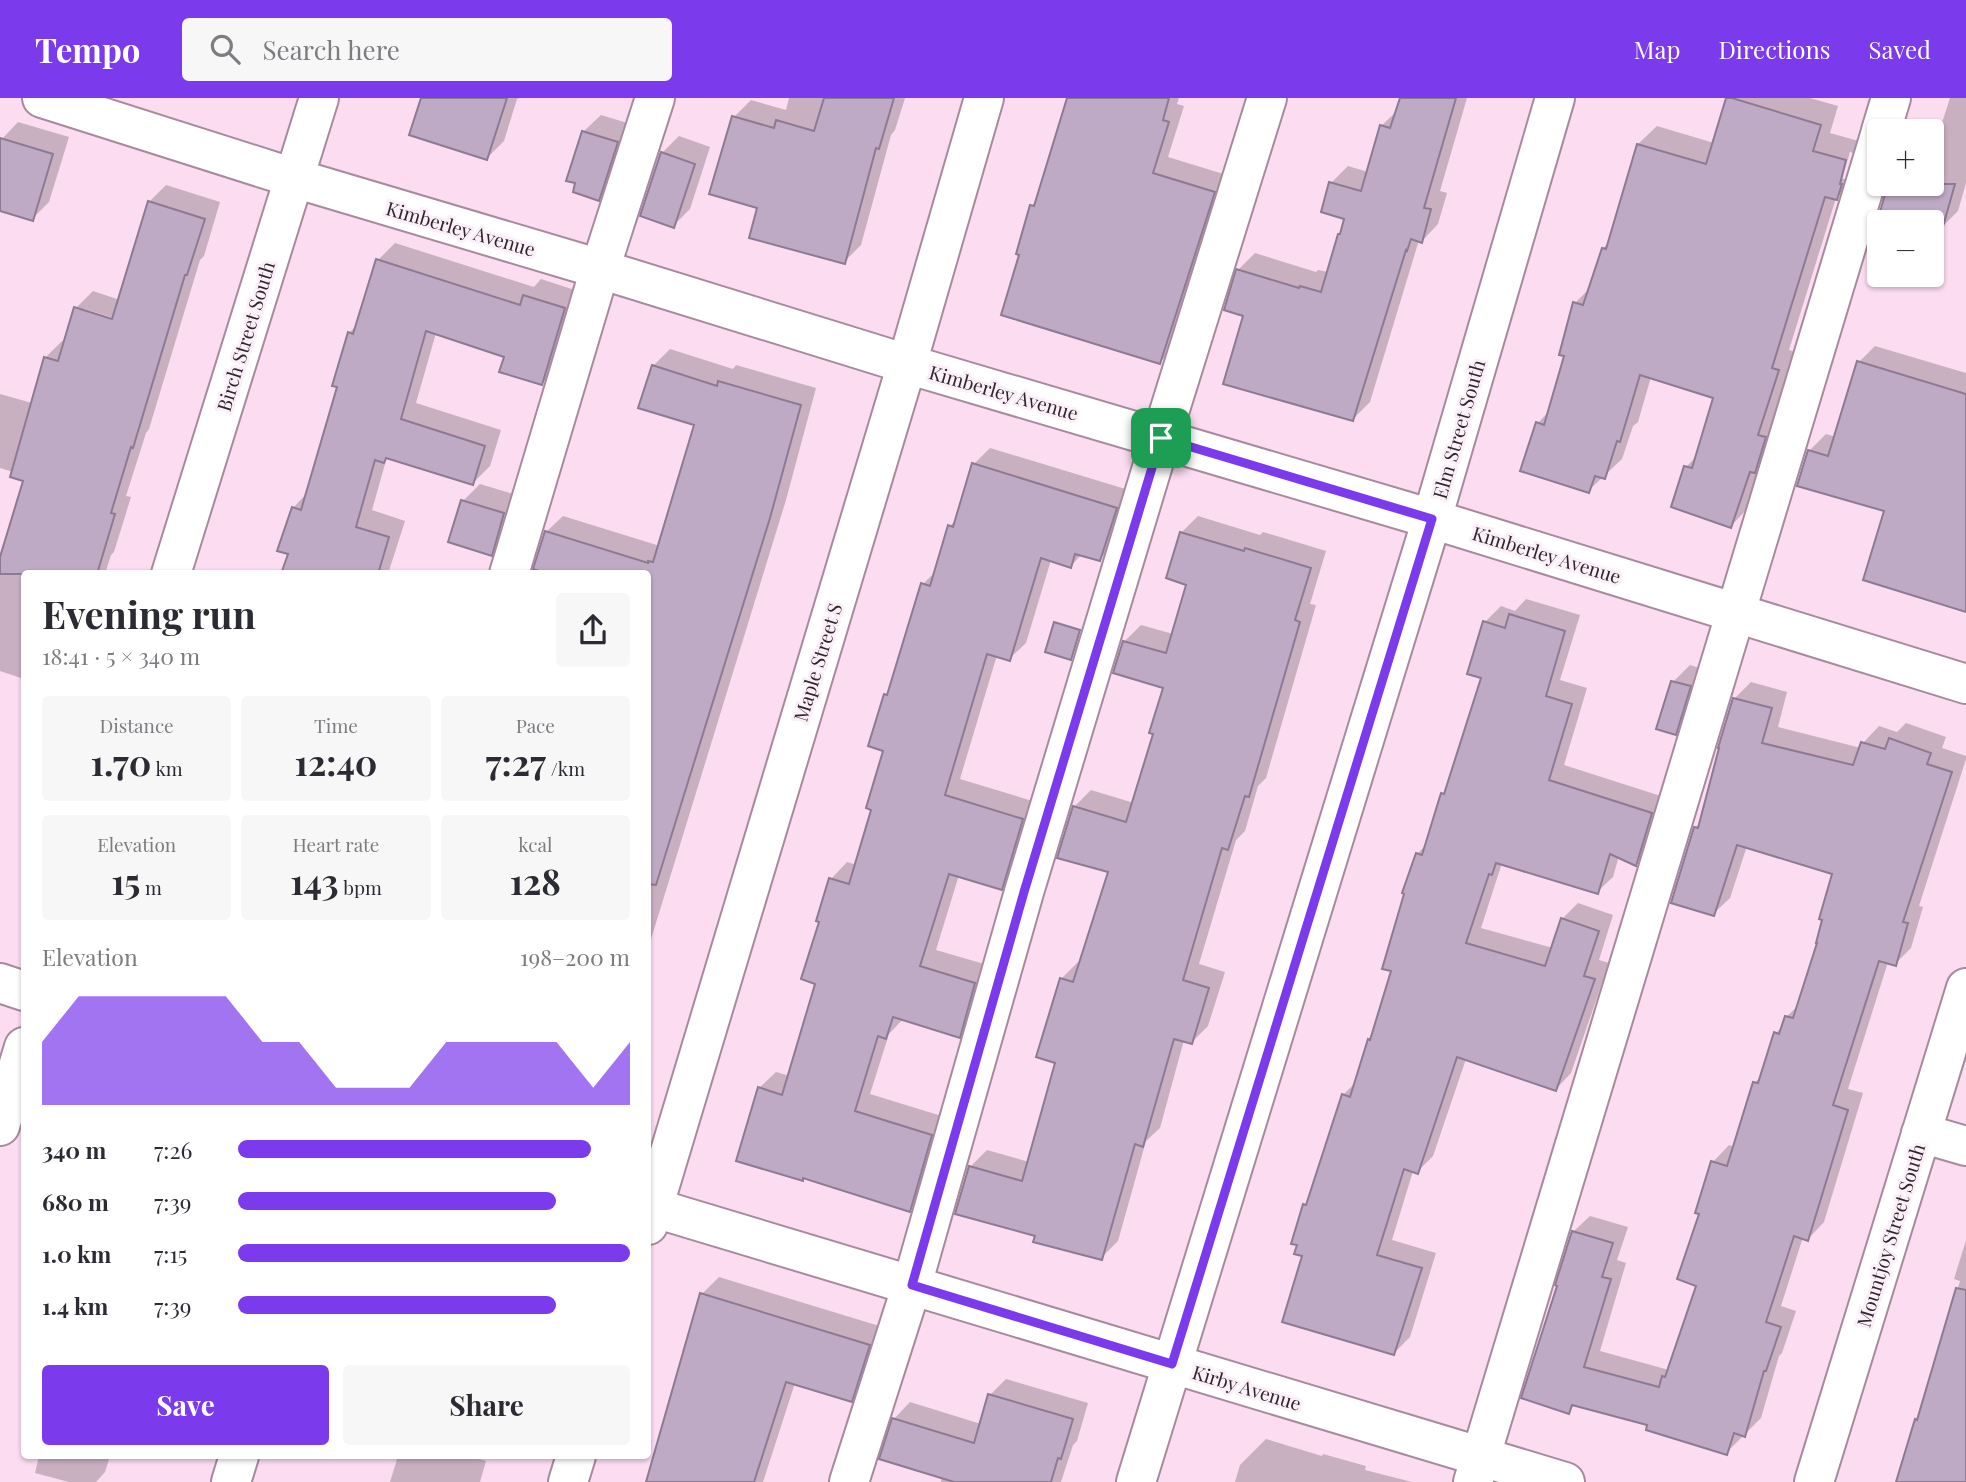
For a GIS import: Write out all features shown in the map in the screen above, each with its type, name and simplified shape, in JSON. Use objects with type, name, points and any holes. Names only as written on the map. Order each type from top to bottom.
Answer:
[{"type":"street","name":"Kimberley Avenue","points":[[42,98],[294,178],[907,364],[1432,519],[1966,684]]},
{"type":"street","name":"Birch Street South","points":[[172,570],[319,98]]},
{"type":"street","points":[[510,570],[600,269],[655,98]]},
{"type":"street","name":"Maple Street S","points":[[651,1206],[985,98]]},
{"type":"street","points":[[849,1482],[912,1285],[1024,892],[1267,98]]},
{"type":"street","name":"Elm Street South","points":[[1136,1482],[1432,519],[1555,98]]},
{"type":"street","points":[[1884,119],[1891,98]]},
{"type":"street","points":[[1477,1469],[1867,176]]},
{"type":"street","points":[[0,983],[21,989]]},
{"type":"street","name":"Mountjoy Street South","points":[[1814,1482],[1966,988]]},
{"type":"street","points":[[0,1126],[21,1056]]},
{"type":"street","points":[[1921,1133],[1966,1146]]},
{"type":"street","name":"Kirby Avenue","points":[[651,1214],[912,1285],[1172,1364],[1477,1469],[1565,1482]]},
{"type":"street","points":[[231,1482],[238,1459]]},
{"type":"street","points":[[568,1482],[575,1459]]},
{"type":"building","points":[[421,98],[507,98],[487,160],[409,135]]},
{"type":"building","points":[[824,98],[894,98],[879,149],[876,148],[845,264],[749,238],[757,208],[709,194],[732,116],[774,128],[776,120],[814,131]]},
{"type":"building","points":[[1067,98],[1169,98],[1163,120],[1169,122],[1153,173],[1215,192],[1160,364],[1001,315],[1019,255],[1016,254],[1030,205],[1034,206]]},
{"type":"building","points":[[1400,98],[1456,98],[1424,208],[1431,209],[1422,243],[1411,239],[1406,250],[1353,421],[1223,384],[1243,316],[1224,310],[1236,269],[1321,292],[1344,219],[1321,212],[1329,182],[1361,191],[1380,125],[1390,128]]},
{"type":"building","points":[[1726,98],[1821,125],[1813,151],[1846,160],[1837,200],[1825,197],[1772,368],[1779,370],[1758,435],[1766,437],[1755,473],[1750,472],[1731,528],[1671,507],[1684,466],[1692,468],[1713,398],[1640,375],[1620,442],[1617,441],[1605,479],[1595,476],[1589,493],[1520,471],[1536,422],[1544,425],[1564,356],[1559,355],[1573,302],[1583,305],[1602,248],[1606,249],[1637,144],[1706,164]]},
{"type":"building","points":[[582,131],[618,142],[599,201],[573,192],[575,183],[566,181]]},
{"type":"building","points":[[0,138],[53,154],[33,221],[0,211]]},
{"type":"building","points":[[661,152],[695,164],[674,228],[640,216]]},
{"type":"building","points":[[1944,184],[1955,184],[1944,223],[1944,210],[1881,210],[1885,196],[1944,196]]},
{"type":"building","points":[[148,201],[205,219],[185,275],[133,448],[131,447],[111,513],[115,514],[98,570],[21,570],[21,574],[0,574],[0,557],[23,481],[10,477],[44,357],[58,361],[74,307],[112,319]]},
{"type":"building","points":[[376,259],[520,305],[523,295],[565,308],[542,385],[499,372],[504,357],[426,331],[401,419],[485,446],[473,485],[386,458],[384,463],[375,460],[356,527],[389,537],[379,570],[282,570],[288,554],[277,551],[292,507],[301,510],[337,387],[332,386],[348,332],[353,334]]},
{"type":"building","points":[[1857,361],[1966,394],[1966,612],[1863,580],[1884,511],[1797,486],[1808,450],[1828,456]]},
{"type":"building","points":[[652,365],[717,386],[718,381],[801,405],[770,518],[656,885],[651,884],[651,570],[533,569],[545,531],[648,563],[653,562],[694,425],[638,408]]},
{"type":"building","points":[[972,463],[1117,508],[1100,561],[1075,554],[1071,568],[1041,558],[1010,661],[987,654],[945,795],[1023,819],[1002,890],[949,874],[920,966],[975,983],[960,1038],[893,1017],[886,1039],[878,1036],[855,1111],[932,1135],[910,1212],[803,1178],[803,1181],[736,1161],[758,1087],[782,1095],[815,984],[801,979],[819,922],[816,921],[829,878],[849,884],[871,810],[866,808],[883,751],[868,746],[884,694],[887,695],[921,583],[930,586],[948,525],[953,527]]},
{"type":"building","points":[[461,500],[504,513],[492,556],[448,542]]},
{"type":"building","points":[[1180,532],[1311,568],[1295,620],[1300,622],[1249,797],[1245,796],[1228,850],[1222,848],[1183,980],[1209,988],[1192,1044],[1174,1039],[1143,1147],[1135,1144],[1102,1260],[1033,1242],[1035,1236],[955,1214],[969,1166],[1022,1181],[1055,1063],[1036,1057],[1060,978],[1073,982],[1108,872],[1057,858],[1073,806],[1126,822],[1153,734],[1149,733],[1163,688],[1113,673],[1123,641],[1166,653],[1186,585],[1166,578]]},
{"type":"building","points":[[1509,614],[1565,631],[1546,696],[1572,704],[1549,780],[1652,813],[1636,866],[1610,854],[1598,894],[1496,863],[1492,875],[1489,874],[1466,943],[1545,966],[1561,918],[1599,931],[1584,976],[1595,979],[1556,1091],[1457,1057],[1418,1174],[1404,1169],[1377,1255],[1422,1268],[1394,1355],[1282,1322],[1302,1256],[1294,1254],[1297,1245],[1291,1244],[1342,1094],[1350,1097],[1368,1039],[1370,1040],[1391,971],[1382,969],[1404,894],[1402,893],[1416,853],[1422,855],[1481,678],[1467,674],[1483,621],[1505,628]]},
{"type":"building","points":[[1054,622],[1080,630],[1071,660],[1045,652]]},
{"type":"building","points":[[1671,681],[1691,686],[1676,735],[1656,729]]},
{"type":"building","points":[[1733,698],[1772,708],[1762,743],[1853,765],[1861,742],[1885,749],[1889,738],[1931,753],[1927,764],[1952,772],[1903,922],[1908,923],[1896,966],[1879,961],[1833,1105],[1848,1110],[1808,1241],[1794,1236],[1766,1322],[1781,1327],[1764,1371],[1745,1437],[1734,1433],[1727,1455],[1646,1430],[1647,1425],[1572,1405],[1569,1414],[1521,1398],[1572,1231],[1613,1243],[1602,1277],[1611,1279],[1584,1367],[1659,1387],[1662,1376],[1665,1377],[1696,1286],[1677,1279],[1699,1214],[1695,1213],[1711,1161],[1727,1166],[1753,1082],[1758,1083],[1774,1032],[1779,1034],[1785,1016],[1793,1018],[1817,943],[1822,920],[1819,919],[1832,874],[1737,845],[1714,916],[1671,903],[1694,827],[1698,828]]},
{"type":"building","points":[[1956,1288],[1966,1290],[1966,1482],[1896,1482],[1915,1419],[1917,1420]]},
{"type":"building","points":[[700,1293],[870,1345],[852,1402],[786,1382],[754,1482],[646,1482]]},
{"type":"building","points":[[988,1394],[1073,1419],[1051,1482],[954,1482],[879,1459],[892,1418],[974,1443]]},
{"type":"route","points":[[1161,438],[1432,519],[1172,1364],[912,1285],[1024,892],[1161,438]]}]
